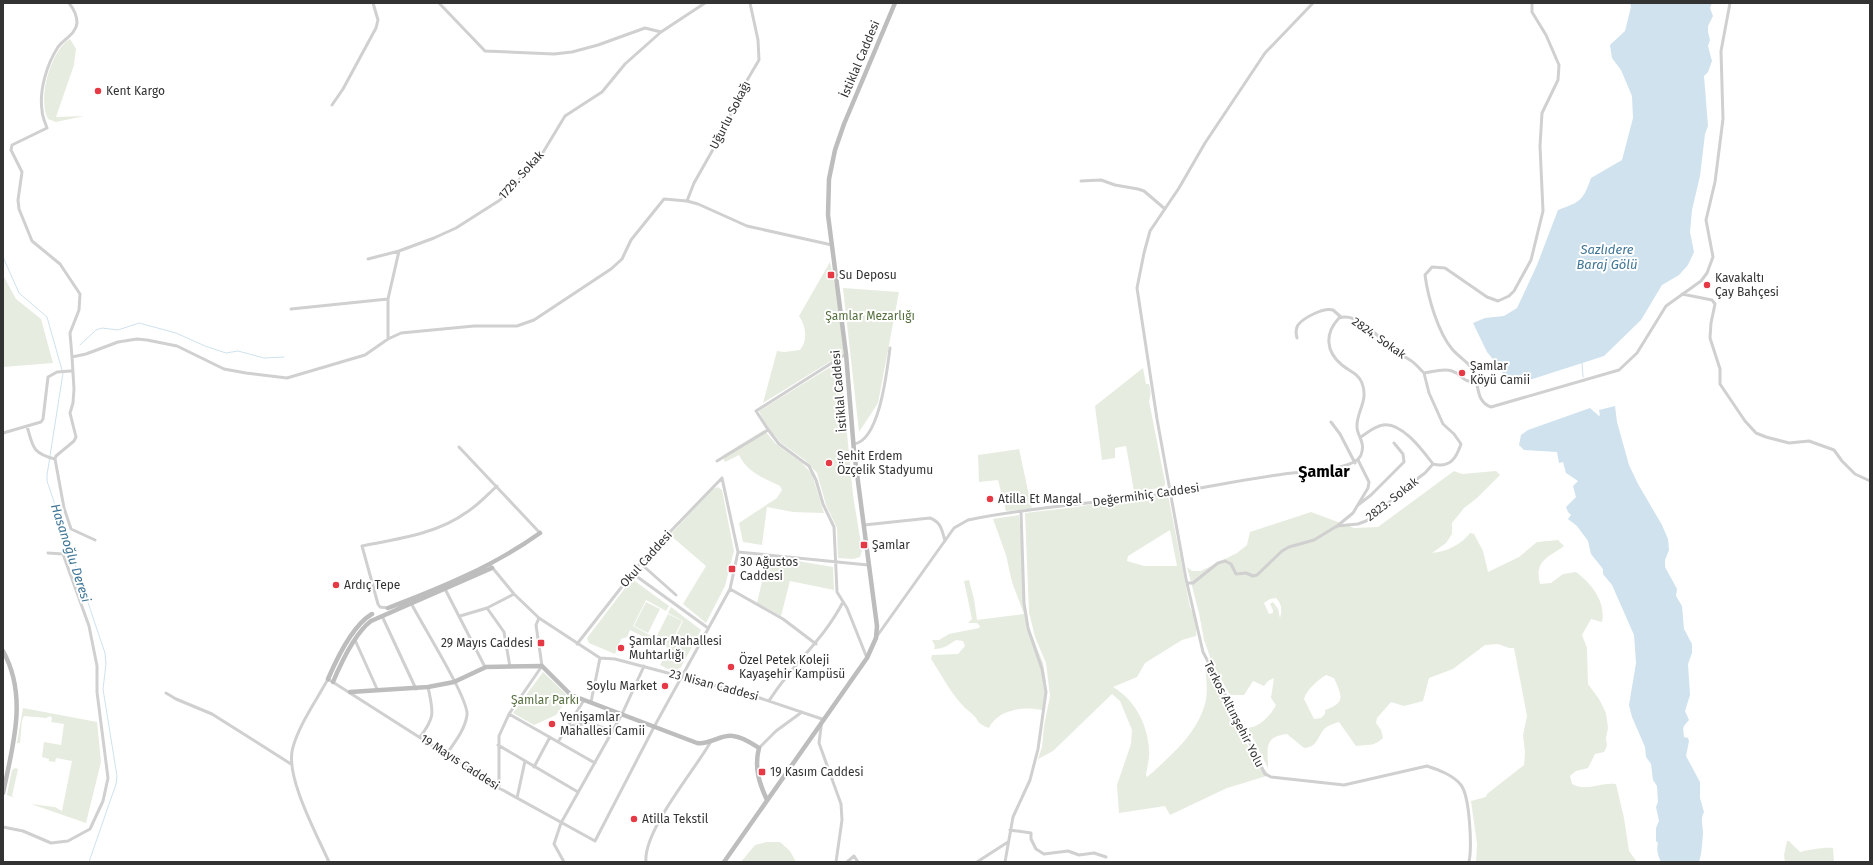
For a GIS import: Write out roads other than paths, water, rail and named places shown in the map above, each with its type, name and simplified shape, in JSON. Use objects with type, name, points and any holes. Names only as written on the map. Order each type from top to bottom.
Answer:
[{"type":"street","points":[[27,426],[33,447],[40,454],[47,457],[53,458],[56,456],[74,441],[76,437],[70,413],[73,403],[74,389],[71,371],[72,357],[70,333],[79,310],[80,294],[60,264],[32,241],[19,209],[18,200],[22,172],[11,150],[12,146],[47,128],[41,105],[46,73],[58,47],[75,30],[77,23],[76,16],[69,3]]},
{"type":"street","points":[[332,106],[343,90],[376,28],[378,20],[373,3]]},
{"type":"street","points":[[439,3],[485,51],[554,54],[572,52],[598,45],[645,28],[661,32]]},
{"type":"street","name":"1729. Sokak","points":[[368,259],[399,251],[456,228],[500,200],[539,159],[565,116],[602,92],[625,64],[661,32],[705,3]]},
{"type":"street","name":"Uğurlu Sokağı","points":[[687,201],[694,183],[724,130],[738,94],[759,60],[758,40],[750,3]]},
{"type":"street","name":"İstiklal Caddesi","points":[[724,862],[822,719],[867,658],[876,638],[877,626],[863,525],[846,354],[832,245],[828,197],[829,179],[835,150],[844,124],[895,3]]},
{"type":"street","name":"Terkos Altınşehir Yolu","points":[[1313,3],[1265,53],[1205,143],[1150,231],[1144,253],[1138,288],[1157,419],[1187,583],[1203,652],[1231,710],[1237,717],[1265,774],[1271,777],[1336,786],[1427,766],[1441,770],[1462,786],[1465,794],[1469,821],[1470,862]]},
{"type":"street","points":[[1532,3],[1532,12],[1546,35],[1559,65],[1558,80],[1542,113],[1540,146],[1543,211],[1531,260],[1514,291],[1509,296],[1498,301],[1487,297],[1445,268],[1432,267],[1425,275],[1427,292],[1436,319],[1452,349],[1471,367],[1477,382],[1481,401],[1485,405],[1494,407],[1619,370],[1637,353],[1666,306],[1701,281],[1707,273],[1713,257],[1706,220],[1715,182],[1723,119],[1721,51],[1730,3]]},
{"type":"street","points":[[1081,181],[1101,180],[1114,185],[1144,191],[1165,209]]},
{"type":"street","points":[[72,357],[86,354],[118,342],[142,340],[177,346],[224,369],[287,378],[365,355],[388,339],[401,333],[415,330],[435,330],[474,326],[517,326],[534,320],[611,269],[622,259],[631,240],[664,199],[687,201],[711,209],[747,226],[832,245]]},
{"type":"street","points":[[388,339],[388,299],[399,251]]},
{"type":"street","points":[[1682,294],[1712,300],[1715,304],[1710,338],[1720,369],[1720,384],[1727,397],[1756,433],[1789,442],[1808,441],[1834,450],[1842,461],[1855,474],[1870,482]]},
{"type":"street","points":[[291,309],[388,299]]},
{"type":"street","points":[[1297,338],[1296,331],[1299,324],[1322,310],[1333,310],[1341,317]]},
{"type":"street","name":"2824. Sokak","points":[[1361,437],[1357,429],[1357,420],[1362,409],[1363,402],[1362,383],[1356,374],[1341,364],[1330,348],[1328,336],[1332,325],[1341,317],[1351,317],[1370,329],[1392,349],[1411,360],[1424,372]]},
{"type":"street","points":[[854,444],[861,441],[877,416],[890,348]]},
{"type":"street","points":[[846,354],[756,411],[778,444],[802,459],[813,472],[823,504],[834,527],[836,587],[867,658]]},
{"type":"street","points":[[1331,422],[1340,434],[1355,463],[1361,454],[1361,437],[1372,429],[1384,425],[1398,428],[1433,464],[1442,466],[1450,463],[1457,455],[1461,444],[1454,434],[1443,424],[1429,393],[1424,372],[1445,369],[1453,371],[1464,380],[1477,382]]},
{"type":"street","points":[[3,433],[41,422],[43,419],[48,377],[57,372],[71,371]]},
{"type":"street","points":[[717,461],[768,430]]},
{"type":"street","points":[[1358,505],[1371,495],[1404,462],[1403,454],[1394,443]]},
{"type":"street","points":[[334,682],[355,640],[367,624],[381,615],[445,588],[491,566],[540,533],[459,447]]},
{"type":"street","points":[[53,458],[64,508],[71,529],[95,540]]},
{"type":"street","points":[[1335,527],[1353,513],[1368,488],[1369,482],[1358,460]]},
{"type":"street","name":"Değermihiç Caddesi","points":[[876,638],[954,528],[968,520],[1171,493],[1290,473],[1327,469],[1355,463]]},
{"type":"street","name":"2823. Sokak","points":[[1187,583],[1193,584],[1218,563],[1225,561],[1231,564],[1236,574],[1246,573],[1252,576],[1257,575],[1282,551],[1289,547],[1314,540],[1335,527],[1366,521],[1381,510],[1402,490],[1425,473],[1433,464]]},
{"type":"street","name":"Okul Caddesi","points":[[577,644],[640,563],[722,478],[738,552]]},
{"type":"street","points":[[411,602],[388,608],[380,607],[362,546],[411,536],[440,526],[467,512],[497,486]]},
{"type":"street","points":[[1005,862],[1012,817],[1030,780],[1038,749],[1046,692],[1042,670],[1028,628],[1024,603],[1021,512]]},
{"type":"street","points":[[863,525],[930,518],[941,526],[945,541]]},
{"type":"street","points":[[654,727],[730,590],[738,552],[835,560],[868,565]]},
{"type":"street","points":[[3,827],[23,831],[51,843],[68,841],[90,829],[106,792],[108,778],[97,692],[97,666],[89,626],[63,554],[48,553]]},
{"type":"street","points":[[640,563],[676,595]]},
{"type":"street","name":"23 Nisan Caddesi","points":[[491,566],[514,594],[539,618],[600,658],[615,659],[682,676],[769,701],[822,719]]},
{"type":"street","points":[[632,573],[708,628]]},
{"type":"street","points":[[445,588],[485,667]]},
{"type":"street","points":[[730,590],[783,619],[816,644]]},
{"type":"street","points":[[460,616],[487,608],[514,594]]},
{"type":"street","points":[[411,602],[454,682],[462,698],[467,714],[462,729],[446,755]]},
{"type":"street","points":[[769,701],[794,665],[816,644],[827,630],[843,602]]},
{"type":"street","points":[[487,608],[504,632],[510,667]]},
{"type":"street","points":[[329,862],[298,791],[291,764],[292,748],[359,624],[372,614]]},
{"type":"street","points":[[381,615],[416,689]]},
{"type":"street","points":[[539,618],[536,625],[542,666],[567,692],[697,744],[710,743],[722,738],[734,736],[759,748]]},
{"type":"street","points":[[352,636],[377,690]]},
{"type":"street","points":[[3,651],[14,677],[18,700],[12,749],[3,793]]},
{"type":"street","points":[[591,702],[600,658]]},
{"type":"street","points":[[350,692],[428,688],[454,682],[485,667],[542,666]]},
{"type":"street","points":[[499,788],[499,736],[509,714],[542,666]]},
{"type":"street","points":[[564,862],[554,844],[561,823],[622,714],[644,666]]},
{"type":"street","name":"19 Mayıs Caddesi","points":[[328,679],[499,788],[595,841],[654,727]]},
{"type":"street","points":[[420,737],[432,718],[432,708],[428,688]]},
{"type":"street","points":[[166,693],[176,699],[212,714],[291,764]]},
{"type":"street","points":[[558,742],[584,700]]},
{"type":"street","points":[[767,800],[757,772],[757,756],[759,748],[776,731],[802,712]]},
{"type":"street","points":[[509,714],[595,763]]},
{"type":"street","points":[[822,719],[819,743],[841,804],[842,820],[836,862]]},
{"type":"street","points":[[569,726],[590,723],[612,731]]},
{"type":"street","points":[[534,767],[550,737]]},
{"type":"street","points":[[808,740],[819,743]]},
{"type":"street","points":[[646,862],[649,842],[655,828],[710,743]]},
{"type":"street","points":[[498,745],[578,792]]},
{"type":"street","points":[[517,798],[525,761]]},
{"type":"street","points":[[1010,830],[1031,833],[1031,839],[1036,849],[1044,854],[1068,851],[1078,855],[1094,853],[1106,857]]},
{"type":"street","points":[[977,862],[1008,842]]},
{"type":"street","points":[[847,862],[854,856],[858,862]]},
{"type":"water","name":"Sazlıdere Baraj Gölü","points":[[1630,3],[1712,3],[1710,8],[1713,16],[1708,26],[1710,40],[1708,46],[1712,61],[1708,72],[1704,76],[1708,126],[1705,134],[1700,176],[1692,210],[1690,232],[1694,252],[1688,265],[1679,275],[1662,285],[1641,320],[1604,356],[1511,386],[1506,381],[1500,368],[1487,352],[1473,323],[1485,318],[1504,316],[1517,308],[1537,265],[1558,210],[1580,200],[1586,192],[1591,178],[1622,160],[1633,118],[1632,96],[1621,70],[1612,58],[1610,45],[1625,31],[1631,7]]},
{"type":"water","points":[[1615,406],[1617,422],[1629,465],[1638,484],[1662,525],[1668,539],[1669,550],[1665,560],[1665,567],[1677,589],[1676,596],[1682,606],[1684,629],[1692,644],[1692,653],[1688,664],[1690,695],[1685,711],[1689,720],[1683,729],[1684,737],[1688,738],[1689,741],[1686,756],[1700,782],[1700,798],[1704,812],[1702,820],[1702,848],[1699,862],[1661,862],[1658,855],[1658,843],[1656,841],[1656,828],[1659,821],[1656,807],[1658,802],[1657,786],[1653,780],[1651,764],[1646,757],[1645,747],[1632,717],[1629,705],[1636,663],[1634,635],[1612,585],[1603,574],[1603,569],[1591,554],[1588,541],[1577,526],[1568,519],[1571,515],[1566,507],[1576,497],[1573,486],[1578,481],[1566,473],[1563,462],[1559,463],[1557,452],[1524,450],[1519,445],[1521,435],[1528,430],[1590,408],[1599,416],[1599,410]]},
{"type":"waterway","name":"Hasanoğlu Deresi","points":[[3,257],[19,293],[47,317],[62,370]]},
{"type":"waterway","points":[[80,345],[96,330],[102,328],[118,330],[139,323],[176,333],[205,346],[226,353],[238,351],[264,358],[284,357]]},
{"type":"waterway","points":[[1582,362],[1583,377]]},
{"type":"waterway","name":"Hasanoğlu Deresi","points":[[63,373],[47,481],[105,653],[106,664],[103,689],[117,776],[116,784],[89,862]]},
{"type":"place","name":"Kent Kargo","points":[[98,91]]},
{"type":"place","name":"Su Deposu","points":[[831,275]]},
{"type":"place","name":"Kavakaltı Çay Bahçesi","points":[[1707,285]]},
{"type":"place","name":"Şamlar Köyü Camii","points":[[1462,373]]},
{"type":"place","name":"Şehit Erdem Özçelik Stadyumu","points":[[829,463]]},
{"type":"place","name":"Atilla Et Mangal","points":[[990,499]]},
{"type":"place","name":"Şamlar","points":[[864,545]]},
{"type":"place","name":"30 Ağustos Caddesi","points":[[732,569]]},
{"type":"place","name":"Ardıç Tepe","points":[[336,585]]},
{"type":"place","name":"29 Mayıs Caddesi","points":[[541,643]]},
{"type":"place","name":"Şamlar Mahallesi Muhtarlığı","points":[[621,648]]},
{"type":"place","name":"Özel Petek Koleji Kayaşehir Kampüsü","points":[[731,667]]},
{"type":"place","name":"Soylu Market","points":[[665,686]]},
{"type":"place","name":"Yenişamlar Mahallesi Camii","points":[[552,724]]},
{"type":"place","name":"19 Kasım Caddesi","points":[[762,772]]},
{"type":"place","name":"Atilla Tekstil","points":[[634,819]]},
{"type":"district","name":"Şamlar","points":[[1324,471]]},
{"type":"park label","name":"Şamlar Mezarlığı","points":[[870,316]]},
{"type":"park label","name":"Şamlar Parkı","points":[[545,700]]}]
